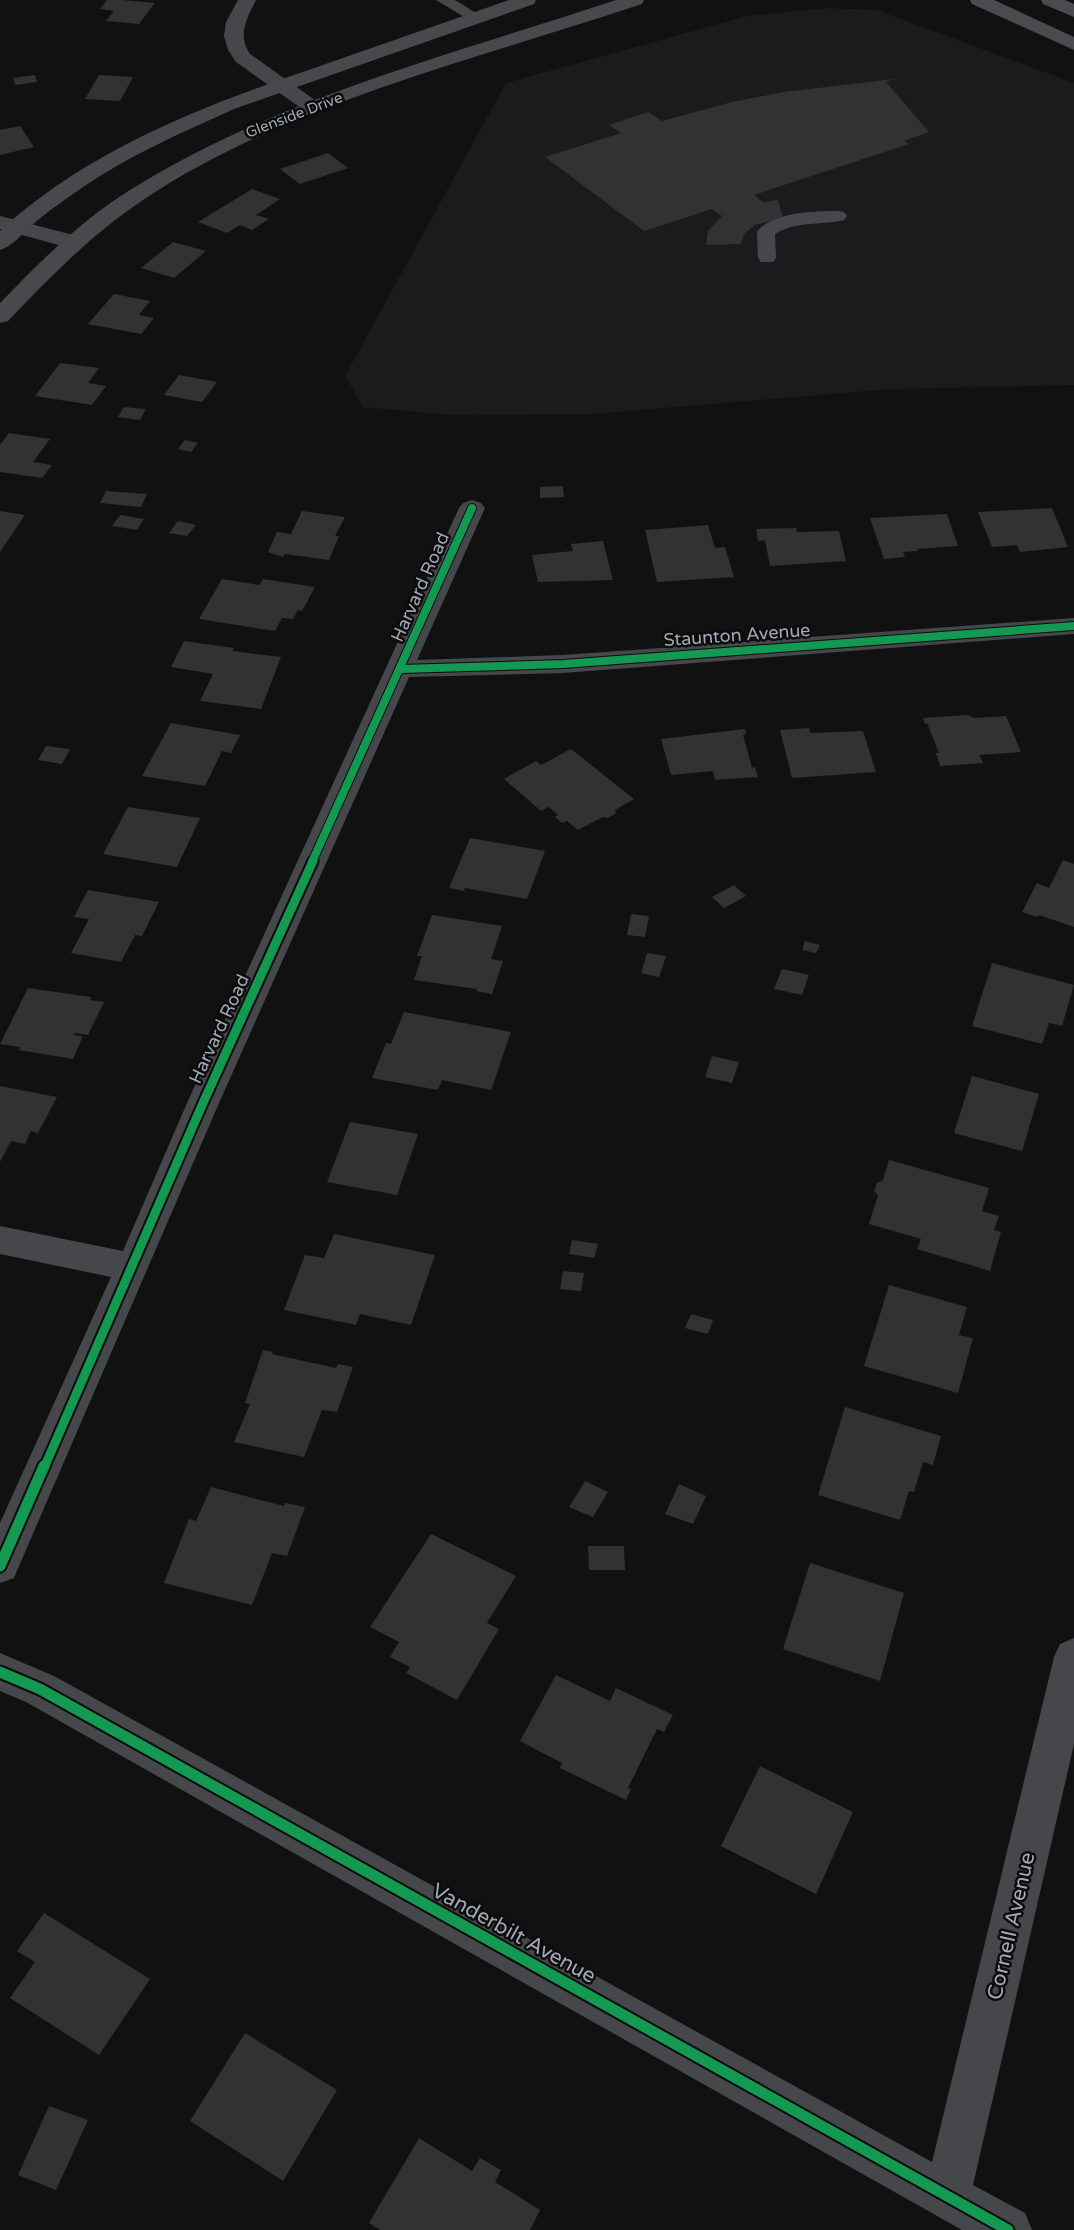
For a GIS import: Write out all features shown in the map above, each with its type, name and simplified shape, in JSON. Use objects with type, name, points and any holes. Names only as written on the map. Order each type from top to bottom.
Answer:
[{"type":"main road","name":"Glenside Drive","points":[[0,243],[8,224],[138,147],[227,105],[527,0]]},
{"type":"main road","name":"Glenside Drive","points":[[0,316],[47,265],[73,242],[116,209],[217,147],[312,107],[635,0]]},
{"type":"main road","points":[[979,0],[1074,44]]},
{"type":"main road","points":[[1050,0],[1074,11]]},
{"type":"street","points":[[247,0],[234,26],[232,38],[235,49],[243,58],[312,107]]},
{"type":"street","points":[[8,224],[73,242]]},
{"type":"street","name":"Harvard Road","points":[[0,1566],[134,1267],[203,1103],[472,508]]},
{"type":"street","name":"Staunton Avenue","points":[[401,669],[563,664],[1074,626]]},
{"type":"street","points":[[0,1240],[134,1267]]},
{"type":"street","name":"Cornell Avenue","points":[[947,2195],[1074,1657]]},
{"type":"street","name":"Vanderbilt Avenue","points":[[0,1672],[39,1689],[1008,2230]]},
{"type":"lane","points":[[444,0],[476,18]]},
{"type":"lane","points":[[767,258],[766,232],[782,222],[810,216],[838,216]]},
{"type":"shaded area","points":[[827,8],[877,10],[1074,83],[1074,385],[890,389],[593,414],[451,415],[363,407],[345,376],[506,83],[747,16]]},
{"type":"building","points":[[107,0],[155,3],[139,24],[106,21],[114,11],[100,9]]},
{"type":"building","points":[[35,75],[37,82],[15,85],[13,78]]},
{"type":"building","points":[[99,75],[133,77],[120,101],[85,99]]},
{"type":"building","points":[[894,79],[886,82],[929,132],[904,141],[909,144],[754,195],[763,202],[778,200],[783,218],[755,225],[744,234],[741,244],[706,245],[708,231],[722,216],[712,209],[644,231],[545,157],[621,133],[609,125],[648,112],[662,121],[732,102],[784,92]]},
{"type":"building","points":[[20,126],[34,147],[0,155],[0,130]]},
{"type":"building","points":[[328,153],[348,168],[300,184],[280,169]]},
{"type":"building","points":[[252,189],[280,199],[256,215],[269,219],[252,230],[240,225],[227,233],[198,222]]},
{"type":"building","points":[[173,242],[206,251],[174,278],[141,268]]},
{"type":"building","points":[[114,294],[150,301],[139,315],[154,318],[141,334],[88,324]]},
{"type":"building","points":[[60,363],[99,368],[88,383],[106,386],[92,405],[35,396]]},
{"type":"building","points":[[179,375],[217,382],[202,402],[164,395]]},
{"type":"building","points":[[124,407],[146,409],[140,420],[118,417]]},
{"type":"building","points":[[9,433],[50,439],[33,462],[52,465],[42,478],[0,472],[0,445]]},
{"type":"building","points":[[185,440],[198,443],[191,452],[178,449]]},
{"type":"building","points":[[563,486],[564,497],[540,498],[540,487]]},
{"type":"building","points":[[106,491],[147,494],[141,507],[100,503]]},
{"type":"building","points":[[1052,508],[1068,547],[1020,552],[1017,545],[992,547],[978,512]]},
{"type":"building","points":[[0,511],[25,515],[0,552]]},
{"type":"building","points":[[302,511],[345,517],[335,536],[339,536],[329,560],[285,554],[283,557],[268,552],[277,532],[291,534]]},
{"type":"building","points":[[947,514],[958,546],[917,549],[918,551],[903,552],[905,557],[884,559],[870,518]]},
{"type":"building","points":[[120,515],[144,519],[137,530],[112,526]]},
{"type":"building","points":[[178,521],[196,525],[187,536],[169,533]]},
{"type":"building","points":[[708,525],[715,548],[725,547],[734,577],[657,582],[645,530]]},
{"type":"building","points":[[796,528],[797,532],[839,531],[846,561],[770,566],[765,540],[758,541],[756,529]]},
{"type":"building","points":[[603,541],[613,580],[538,582],[532,555],[573,551],[571,544]]},
{"type":"building","points":[[222,579],[259,585],[263,579],[315,587],[302,611],[298,610],[293,619],[282,618],[275,631],[199,619]]},
{"type":"building","points":[[184,641],[234,648],[232,651],[281,657],[261,709],[200,701],[213,674],[171,667]]},
{"type":"building","points":[[968,715],[974,718],[1006,716],[1021,752],[979,755],[983,763],[940,766],[936,753],[939,753],[923,718]]},
{"type":"building","points":[[171,723],[240,735],[231,753],[222,751],[205,786],[142,776]]},
{"type":"building","points":[[809,728],[810,733],[863,731],[876,772],[792,778],[780,730]]},
{"type":"building","points":[[745,729],[746,734],[743,735],[752,768],[755,767],[758,777],[715,780],[713,771],[671,775],[661,739]]},
{"type":"building","points":[[46,746],[70,749],[62,764],[38,760]]},
{"type":"building","points":[[571,749],[634,799],[615,810],[616,813],[608,818],[603,817],[578,830],[567,821],[562,823],[555,817],[558,815],[549,807],[541,811],[504,779],[536,761],[541,765]]},
{"type":"building","points":[[128,807],[200,818],[177,867],[103,854]]},
{"type":"building","points":[[470,838],[545,851],[527,899],[465,888],[464,891],[449,888]]},
{"type":"building","points":[[1063,860],[1074,864],[1074,927],[1039,915],[1038,917],[1022,912],[1037,883],[1049,888]]},
{"type":"building","points":[[734,885],[746,896],[724,908],[712,897]]},
{"type":"building","points":[[88,890],[159,902],[142,936],[135,935],[121,962],[71,953],[89,919],[74,917]]},
{"type":"building","points":[[631,914],[649,916],[645,937],[627,935]]},
{"type":"building","points":[[432,915],[502,926],[491,959],[503,961],[492,994],[476,991],[477,989],[414,980],[422,956],[417,956]]},
{"type":"building","points":[[805,941],[820,945],[816,953],[802,950]]},
{"type":"building","points":[[647,953],[666,956],[659,977],[641,973]]},
{"type":"building","points":[[992,963],[1074,985],[1062,1026],[1049,1023],[1042,1044],[972,1026]]},
{"type":"building","points":[[782,969],[809,975],[802,995],[774,989]]},
{"type":"building","points":[[28,988],[91,997],[90,1000],[104,1002],[88,1035],[75,1033],[74,1035],[83,1036],[73,1059],[19,1050],[20,1047],[0,1044]]},
{"type":"building","points":[[404,1012],[511,1032],[491,1090],[442,1080],[438,1090],[372,1078],[386,1043],[391,1044]]},
{"type":"building","points":[[712,1056],[739,1062],[732,1083],[705,1077]]},
{"type":"building","points":[[972,1076],[1039,1094],[1022,1151],[954,1133]]},
{"type":"building","points":[[0,1086],[57,1097],[38,1133],[31,1131],[25,1144],[11,1141],[0,1162]]},
{"type":"building","points":[[350,1122],[418,1134],[397,1195],[327,1182]]},
{"type":"building","points":[[889,1160],[989,1188],[982,1211],[999,1216],[994,1230],[1001,1232],[990,1271],[917,1249],[921,1239],[869,1224],[878,1195],[874,1191],[877,1183],[883,1180]]},
{"type":"building","points":[[334,1234],[435,1255],[411,1325],[360,1314],[356,1325],[284,1310],[305,1255],[324,1258]]},
{"type":"building","points":[[572,1240],[598,1244],[594,1258],[569,1254]]},
{"type":"building","points":[[563,1271],[584,1273],[581,1291],[560,1289]]},
{"type":"building","points":[[889,1285],[967,1307],[959,1335],[973,1338],[958,1393],[864,1366]]},
{"type":"building","points":[[691,1314],[713,1320],[708,1334],[685,1328]]},
{"type":"building","points":[[263,1350],[336,1368],[338,1364],[353,1367],[337,1412],[322,1410],[304,1457],[234,1442],[250,1404],[245,1403]]},
{"type":"building","points":[[845,1407],[941,1436],[933,1465],[923,1462],[914,1492],[909,1491],[900,1520],[818,1495]]},
{"type":"building","points":[[585,1481],[608,1492],[593,1517],[569,1507]]},
{"type":"building","points":[[679,1484],[706,1496],[693,1524],[665,1514]]},
{"type":"building","points":[[211,1487],[284,1506],[285,1503],[305,1507],[287,1556],[272,1553],[252,1605],[164,1583],[189,1519],[196,1521]]},
{"type":"building","points":[[431,1534],[516,1576],[487,1623],[499,1629],[457,1700],[406,1673],[410,1667],[390,1657],[399,1642],[370,1627]]},
{"type":"building","points":[[588,1546],[624,1546],[625,1570],[589,1570]]},
{"type":"building","points":[[810,1563],[904,1593],[880,1681],[783,1649]]},
{"type":"building","points":[[556,1675],[610,1701],[616,1688],[673,1715],[664,1732],[657,1729],[628,1788],[631,1789],[626,1800],[560,1768],[562,1763],[520,1741]]},
{"type":"building","points":[[760,1766],[853,1812],[816,1894],[721,1846]]},
{"type":"building","points":[[44,1913],[150,1979],[99,2055],[10,1998],[35,1962],[17,1951]]},
{"type":"building","points":[[245,2033],[337,2090],[283,2181],[190,2121]]},
{"type":"building","points":[[49,2106],[88,2120],[56,2190],[18,2175]]},
{"type":"building","points":[[419,2138],[472,2171],[480,2158],[501,2170],[495,2182],[540,2210],[530,2230],[380,2230],[369,2223]]},
{"type":"cycle path","points":[[0,1566],[203,1103],[472,508]]},
{"type":"cycle path","points":[[401,669],[563,664],[1074,626]]},
{"type":"cycle path","points":[[0,1672],[40,1689],[1008,2230]]}]
